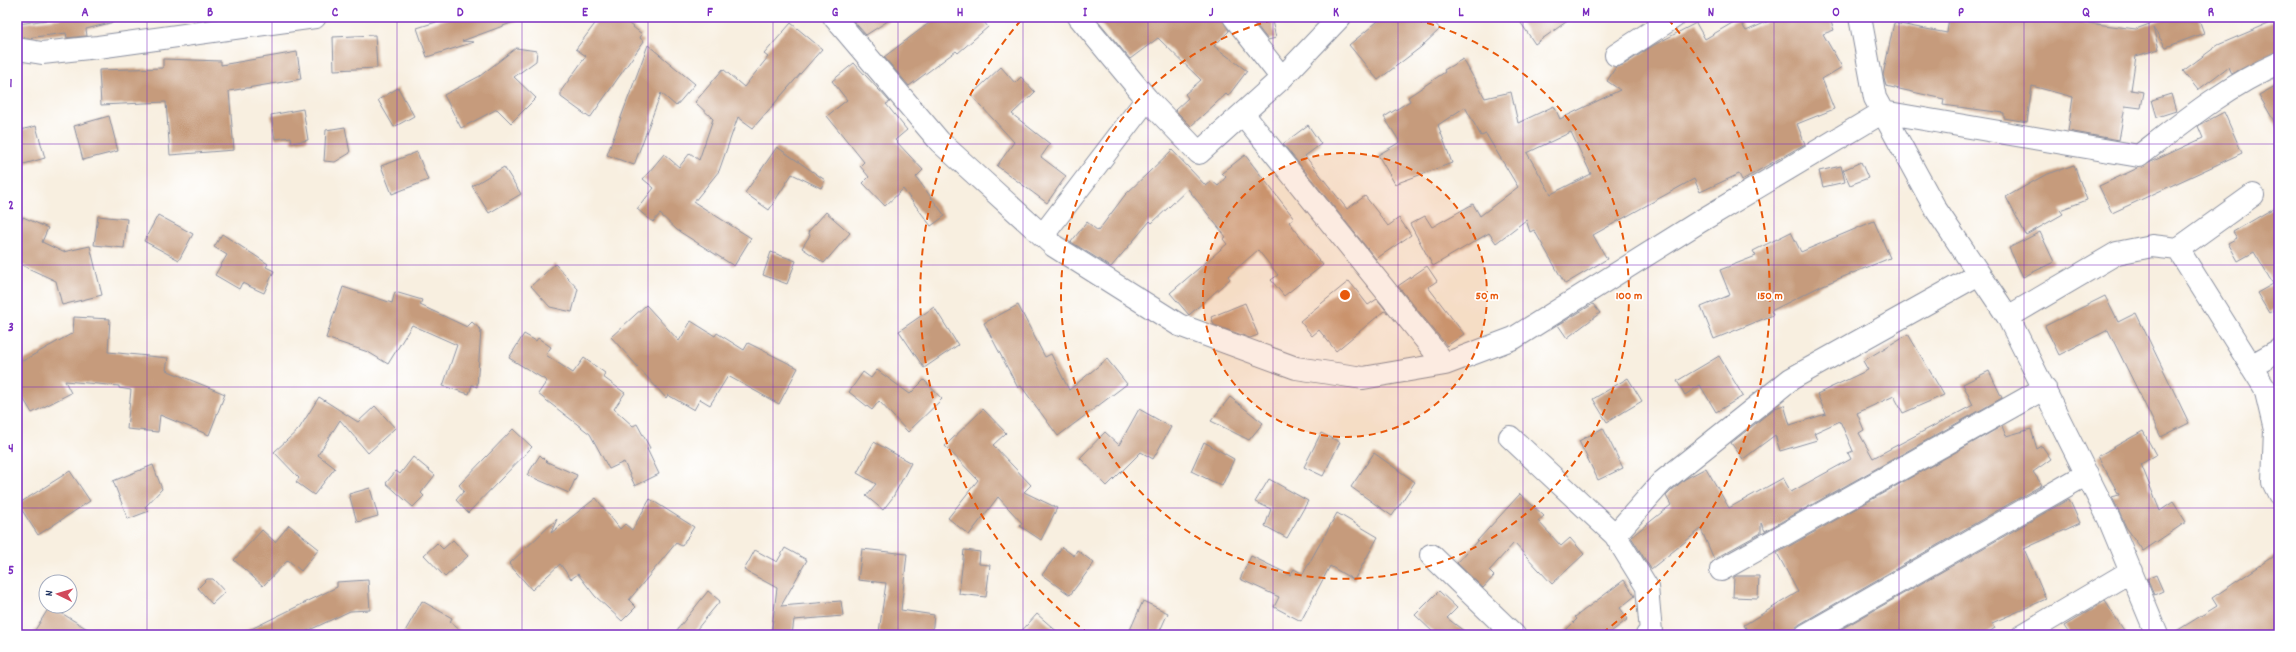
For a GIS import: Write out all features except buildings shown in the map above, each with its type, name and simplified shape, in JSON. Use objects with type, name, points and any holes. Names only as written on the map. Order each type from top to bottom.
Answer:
[{"type":"street","points":[[17,49],[42,53],[98,47],[315,17]]},
{"type":"street","points":[[834,17],[940,142],[1054,246],[1179,325],[1296,368],[1363,378],[1445,364],[1514,338],[1699,222],[1883,112],[2139,156],[2199,109],[2262,71],[2279,63]]},
{"type":"street","points":[[1080,17],[1147,99],[1199,153],[1282,78],[1340,17]]},
{"type":"street","points":[[1234,17],[1282,78]]},
{"type":"street","points":[[1616,55],[1674,17]]},
{"type":"street","points":[[1860,17],[1875,98],[1935,208],[2008,317],[2045,388],[2109,519],[2157,635]]},
{"type":"street","points":[[1043,236],[1147,99]]},
{"type":"street","points":[[1243,114],[1445,364]]},
{"type":"street","points":[[2008,317],[2117,253],[2152,246],[2178,249],[2253,195]]},
{"type":"street","points":[[2178,249],[2265,388],[2274,430],[2272,482],[2279,494]]},
{"type":"street","points":[[1615,535],[1662,482],[1791,379],[1979,274]]},
{"type":"street","points":[[2251,366],[2279,350]]},
{"type":"street","points":[[1720,570],[2045,388]]},
{"type":"street","points":[[1510,437],[1615,535],[1647,587],[1651,632],[1647,635]]},
{"type":"street","points":[[1806,635],[2087,474]]},
{"type":"street","points":[[1431,555],[1514,635]]},
{"type":"street","points":[[2023,635],[2131,571]]}]
